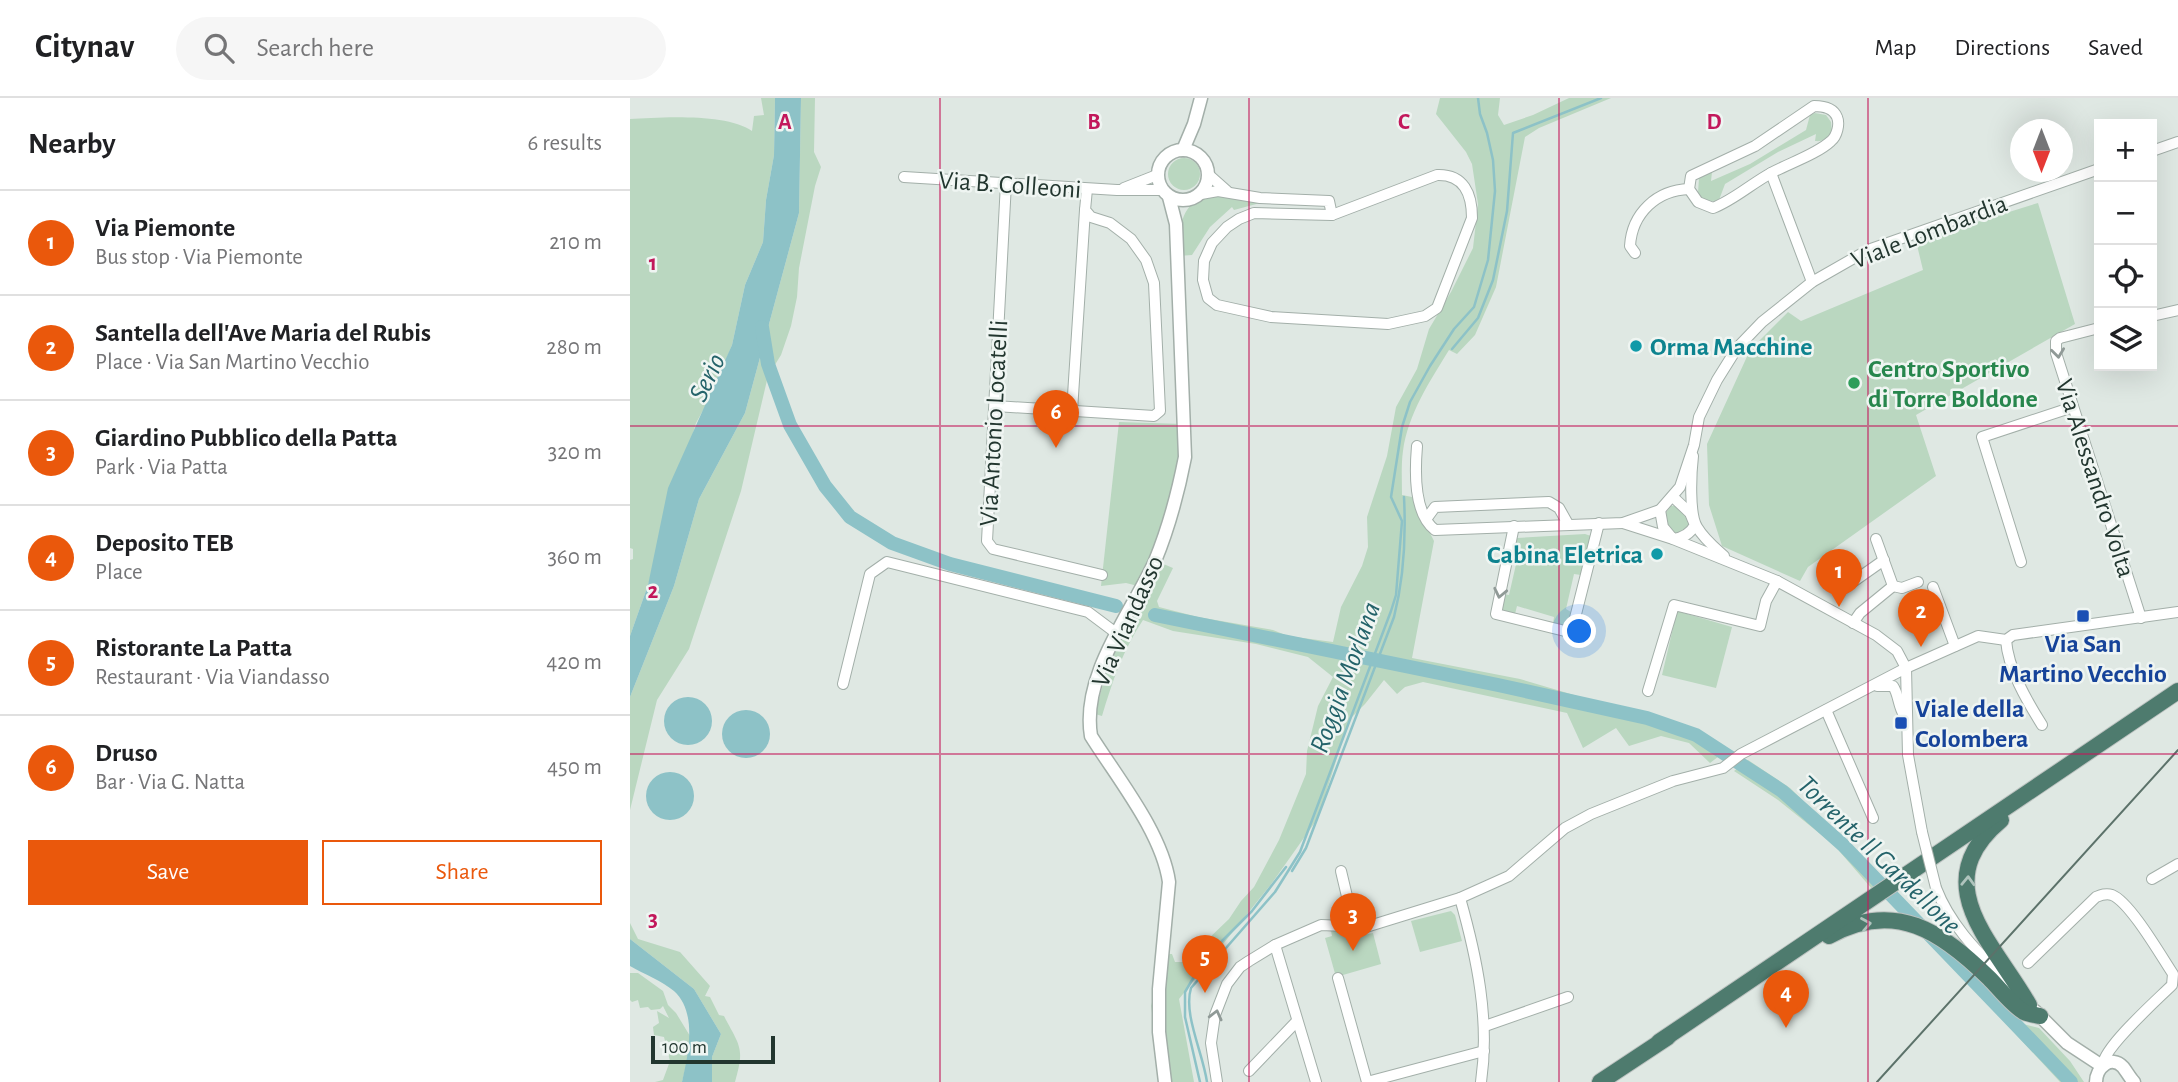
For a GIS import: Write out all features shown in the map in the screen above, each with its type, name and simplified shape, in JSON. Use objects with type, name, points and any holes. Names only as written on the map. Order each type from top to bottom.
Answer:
[{"type":"highway","points":[[1600,1082],[2178,691]]},
{"type":"highway","points":[[1659,1042],[1832,934],[1867,923],[1902,923],[1931,931],[1959,950],[2024,1012],[2035,1011],[1983,936],[1974,917],[1968,901],[1968,868],[1979,842],[1989,830],[2045,789],[2062,768]]},
{"type":"street","points":[[1183,150],[1201,98]]},
{"type":"street","points":[[1824,102],[1838,118],[1838,131],[1832,141],[1772,173],[1724,204],[1713,208],[1698,202],[1689,188],[1691,176],[1755,146],[1824,102]]},
{"type":"street","points":[[1194,124],[1201,157],[1209,175],[1201,194]]},
{"type":"street","points":[[2157,149],[2178,142]]},
{"type":"street","points":[[1201,157],[1190,150],[1183,150],[1168,154],[1162,160],[1157,175],[1166,193],[1188,200],[1211,191],[1270,199],[1329,201],[1332,215]]},
{"type":"street","name":"Viale Lombardia","points":[[1427,518],[1431,527],[1440,530],[1623,523],[1660,510],[1680,487],[1694,444],[1699,417],[1737,348],[1762,322],[1812,282],[1868,250],[2094,171]]},
{"type":"street","points":[[1772,173],[1812,282]]},
{"type":"street","name":"Via B. Colleoni","points":[[1117,190],[1157,175]]},
{"type":"street","points":[[1209,175],[1230,193]]},
{"type":"street","points":[[1437,175],[1449,175],[1460,181],[1472,203],[1472,218],[1437,308],[1425,316],[1388,324],[1285,318],[1231,309],[1217,305],[1208,298],[1203,280],[1205,261],[1212,243],[1227,227],[1254,213],[1332,215],[1437,175]]},
{"type":"street","name":"Via B. Colleoni","points":[[904,177],[1166,193]]},
{"type":"street","name":"Via Antonio Locatelli","points":[[1006,183],[987,541],[993,549],[1102,575]]},
{"type":"street","points":[[1072,411],[1087,188]]},
{"type":"street","points":[[1635,253],[1630,246],[1630,235],[1649,203],[1668,191],[1689,188]]},
{"type":"street","name":"Via Viandasso","points":[[1165,1082],[1159,1032],[1159,989],[1168,870],[1156,838],[1091,736],[1088,719],[1105,657],[1168,529],[1185,457],[1176,224],[1166,193]]},
{"type":"street","name":"Via Viandasso","points":[[1176,224],[1188,200]]},
{"type":"street","points":[[995,406],[1154,416],[1160,411],[1154,283],[1146,260],[1131,239],[1110,223],[1091,217],[1085,210]]},
{"type":"street","points":[[2157,315],[2178,310]]},
{"type":"street","name":"Via Alessandro Volta","points":[[2094,330],[2056,341],[2056,353],[2141,618]]},
{"type":"street","points":[[2021,562],[1982,437],[2073,407]]},
{"type":"street","points":[[1673,539],[1687,535],[1695,525],[1692,487],[1694,444]]},
{"type":"street","points":[[1417,446],[1417,496],[1427,518]]},
{"type":"street","points":[[1673,497],[1690,513],[1708,542],[1729,561]]},
{"type":"street","points":[[1427,518],[1434,507],[1549,502],[1559,508],[1568,524]]},
{"type":"street","points":[[1660,510],[1663,527],[1673,539]]},
{"type":"street","points":[[1514,526],[1496,614],[1569,632],[1574,622],[1599,523]]},
{"type":"street","points":[[1623,523],[1673,539],[1777,581],[1891,644],[1903,659],[1906,668],[1908,755],[1922,832],[1936,888],[1947,913],[1963,936],[2067,1043],[2096,1082]]},
{"type":"street","points":[[1876,539],[1893,586]]},
{"type":"street","points":[[1840,591],[1884,560]]},
{"type":"street","points":[[844,684],[870,574],[887,562],[1088,612],[1116,632]]},
{"type":"street","points":[[1648,691],[1674,605],[1760,626],[1766,601],[1777,581]]},
{"type":"street","points":[[1893,586],[1902,588],[1918,582]]},
{"type":"street","points":[[1853,623],[1860,613],[1893,586]]},
{"type":"street","points":[[1933,587],[1955,646]]},
{"type":"street","points":[[1217,1082],[1211,1042],[1219,1001],[1227,984],[1240,967],[1275,945],[1321,925],[1366,927],[1461,898],[1509,876],[1565,828],[1591,814],[1673,781],[1723,768],[1741,754],[1863,690],[1978,636],[2006,640],[2013,635],[2178,612]]},
{"type":"street","points":[[2006,640],[2010,660],[2042,725]]},
{"type":"street","points":[[1863,690],[1881,685],[1893,686],[1906,718]]},
{"type":"street","points":[[1826,710],[1873,818]]},
{"type":"street","points":[[2152,879],[2178,864]]},
{"type":"street","points":[[1340,871],[1354,926]]},
{"type":"street","points":[[2028,963],[2096,897],[2111,895],[2118,899],[2147,934],[2173,974],[2172,985],[2119,1039],[2104,1057],[2103,1065]]},
{"type":"street","points":[[1461,898],[1473,943],[1485,1026],[1481,1082]]},
{"type":"street","points":[[1275,945],[1316,1082]]},
{"type":"street","points":[[1338,978],[1367,1082],[1484,1051]]},
{"type":"street","points":[[1485,1026],[1568,997]]},
{"type":"street","points":[[1249,1071],[1297,1021]]},
{"type":"street","points":[[2119,1039],[2115,1051],[2127,1076]]},
{"type":"street","points":[[2067,1043],[2103,1065]]},
{"type":"street","points":[[2096,1082],[2096,1073],[2110,1062],[2127,1076]]},
{"type":"green space","points":[[761,98],[775,98],[774,155],[766,200],[763,242],[745,285],[732,345],[712,394],[696,423],[630,636],[630,560],[633,559],[633,549],[630,548],[630,119],[711,119],[741,125],[752,131],[754,116],[764,115]]},
{"type":"green space","points":[[801,98],[815,98],[814,152],[821,167],[799,268],[791,326],[781,355],[768,376],[741,491],[689,649],[657,700],[630,810],[630,697],[674,586],[699,499],[745,413],[799,213]]},
{"type":"green space","points":[[1440,98],[1500,98],[1498,115],[1504,125],[1569,98],[1611,98],[1539,128],[1525,137],[1496,287],[1475,335],[1457,354],[1449,350],[1421,398],[1410,424],[1402,456],[1402,495],[1412,497],[1434,541],[1412,658],[1520,679],[1686,728],[1727,750],[1710,763],[1689,743],[1661,736],[1629,746],[1616,728],[1583,748],[1567,713],[1423,682],[1405,687],[1397,694],[1384,680],[1349,720],[1318,818],[1272,883],[1179,999],[1194,1082],[1162,1082],[1151,1006],[1165,954],[1172,954],[1175,962],[1184,962],[1229,919],[1254,887],[1279,840],[1306,774],[1307,751],[1318,706],[1333,677],[1308,657],[1256,644],[1173,631],[1143,620],[1119,666],[1102,716],[1095,714],[1110,658],[1161,563],[1173,568],[1157,601],[1159,607],[1273,630],[1288,636],[1333,642],[1341,607],[1362,566],[1368,547],[1367,517],[1387,456],[1396,407],[1417,369],[1429,329],[1473,248],[1478,204],[1472,164],[1466,152],[1436,114]]},
{"type":"green space","points":[[1810,115],[1826,115],[1831,122],[1832,132],[1825,139],[1815,141],[1816,134],[1778,152],[1725,184],[1719,200],[1707,200],[1698,193],[1699,178],[1712,172],[1711,181],[1750,164],[1806,130]]},
{"type":"green space","points":[[1184,158],[1195,163],[1200,174],[1195,185],[1184,190],[1173,185],[1168,174],[1173,163]]},
{"type":"green space","points":[[1205,193],[1260,203],[1234,210],[1232,207],[1210,227],[1192,255],[1178,256],[1185,213]]},
{"type":"green space","name":"Centro Sportivo di Torre Boldone","points":[[2038,203],[2075,324],[1916,415],[1936,476],[1808,567],[1800,581],[1722,546],[1709,505],[1707,444],[1750,350],[1788,312],[1801,321],[1923,270],[1916,241]]},
{"type":"green space","points":[[1119,422],[1183,424],[1183,445],[1169,521],[1138,586],[1126,583],[1101,586]]},
{"type":"green space","points":[[1671,506],[1677,506],[1692,524],[1680,534],[1674,534],[1667,526],[1665,514]]},
{"type":"green space","points":[[1585,534],[1591,536],[1581,575],[1574,574],[1566,609],[1571,612],[1568,624],[1553,624],[1554,617],[1517,606],[1515,614],[1500,610],[1503,594],[1509,595],[1517,560],[1512,559],[1517,538]]},
{"type":"green space","points":[[1677,611],[1732,627],[1716,688],[1662,675]]},
{"type":"green space","points":[[1748,760],[1790,788],[1884,880],[1872,889],[1834,845],[1778,800],[1734,771]]},
{"type":"green space","points":[[1451,911],[1455,915],[1462,941],[1420,952],[1411,921]]},
{"type":"green space","points":[[630,923],[638,939],[680,952],[710,986],[705,996],[710,997],[719,1015],[724,1016],[739,1048],[740,1061],[735,1082],[712,1082],[712,1057],[721,1034],[694,989],[630,939]]},
{"type":"green space","points":[[1331,931],[1363,935],[1373,933],[1381,964],[1336,977],[1325,938],[1332,936]]},
{"type":"green space","points":[[630,973],[638,973],[663,991],[668,1005],[690,1036],[682,1082],[655,1082],[663,1080],[670,1061],[664,1037],[654,1035],[653,1027],[659,1023],[657,1011],[669,1018],[663,1006],[651,1010],[648,1007],[640,1008],[638,1000],[630,1000]]},
{"type":"green space","points":[[1978,980],[2023,1024],[2039,1028],[2070,1061],[2084,1082],[2060,1082],[1972,987]]},
{"type":"water","points":[[775,98],[801,98],[799,213],[745,413],[699,499],[674,586],[630,697],[630,636],[648,585],[668,488],[732,345],[745,285],[763,242],[766,200],[774,155]]},
{"type":"water","points":[[688,697],[705,704],[712,721],[705,738],[688,745],[671,738],[664,721],[671,704]]},
{"type":"water","points":[[746,710],[763,717],[770,734],[763,751],[746,758],[729,751],[722,734],[729,717]]},
{"type":"water","points":[[670,772],[679,773],[687,779],[693,787],[693,805],[687,813],[679,819],[670,820],[661,819],[653,813],[647,805],[646,796],[647,787],[653,779],[661,773]]},
{"type":"water","points":[[630,939],[694,989],[721,1034],[712,1057],[712,1082],[682,1082],[689,1035],[686,1011],[674,991],[630,966]]},
{"type":"waterway","name":"Roggia Morlana","points":[[1207,1082],[1191,1022],[1191,988],[1275,892],[1300,852],[1396,595],[1402,521],[1391,497],[1402,427],[1410,402],[1430,366],[1454,329],[1474,307],[1488,260],[1495,191],[1493,160],[1478,98]]},
{"type":"waterway","points":[[1452,349],[1478,318],[1493,280],[1507,211],[1513,133],[1601,98]]},
{"type":"waterway","name":"Torrente Il Gardellone","points":[[762,327],[768,364],[790,425],[825,486],[850,517],[892,543],[950,564],[1116,606]]},
{"type":"waterway","points":[[1292,871],[1306,848],[1394,617],[1404,557],[1404,497]]},
{"type":"waterway","name":"Torrente Il Gardellone","points":[[1155,615],[1647,718],[1696,735],[1782,791],[1843,845],[2071,1082]]},
{"type":"waterway","points":[[1200,1082],[1185,1017],[1185,992],[1205,958],[1252,911],[1286,867]]},
{"type":"tram line","points":[[1877,1082],[2178,750]]},
{"type":"place","name":"Orma Macchine","points":[[1636,346]]},
{"type":"place","name":"Centro Sportivo di Torre Boldone","points":[[1854,383]]},
{"type":"place","name":"Druso","points":[[1056,448]]},
{"type":"place","name":"Cabina Eletrica","points":[[1657,554]]},
{"type":"place","name":"Via Piemonte","points":[[1839,607]]},
{"type":"place","name":"Via San Martino Vecchio","points":[[2083,616]]},
{"type":"place","name":"Santella dell'Ave Maria del Rubis","points":[[1921,647]]},
{"type":"place","name":"Viale della Colombera","points":[[1901,723]]},
{"type":"place","name":"Giardino Pubblico della Patta","points":[[1353,951]]},
{"type":"place","name":"Ristorante La Patta","points":[[1205,993]]},
{"type":"place","name":"Deposito TEB","points":[[1786,1028]]},
{"type":"water label","name":"Serio","points":[[706,377]]}]
